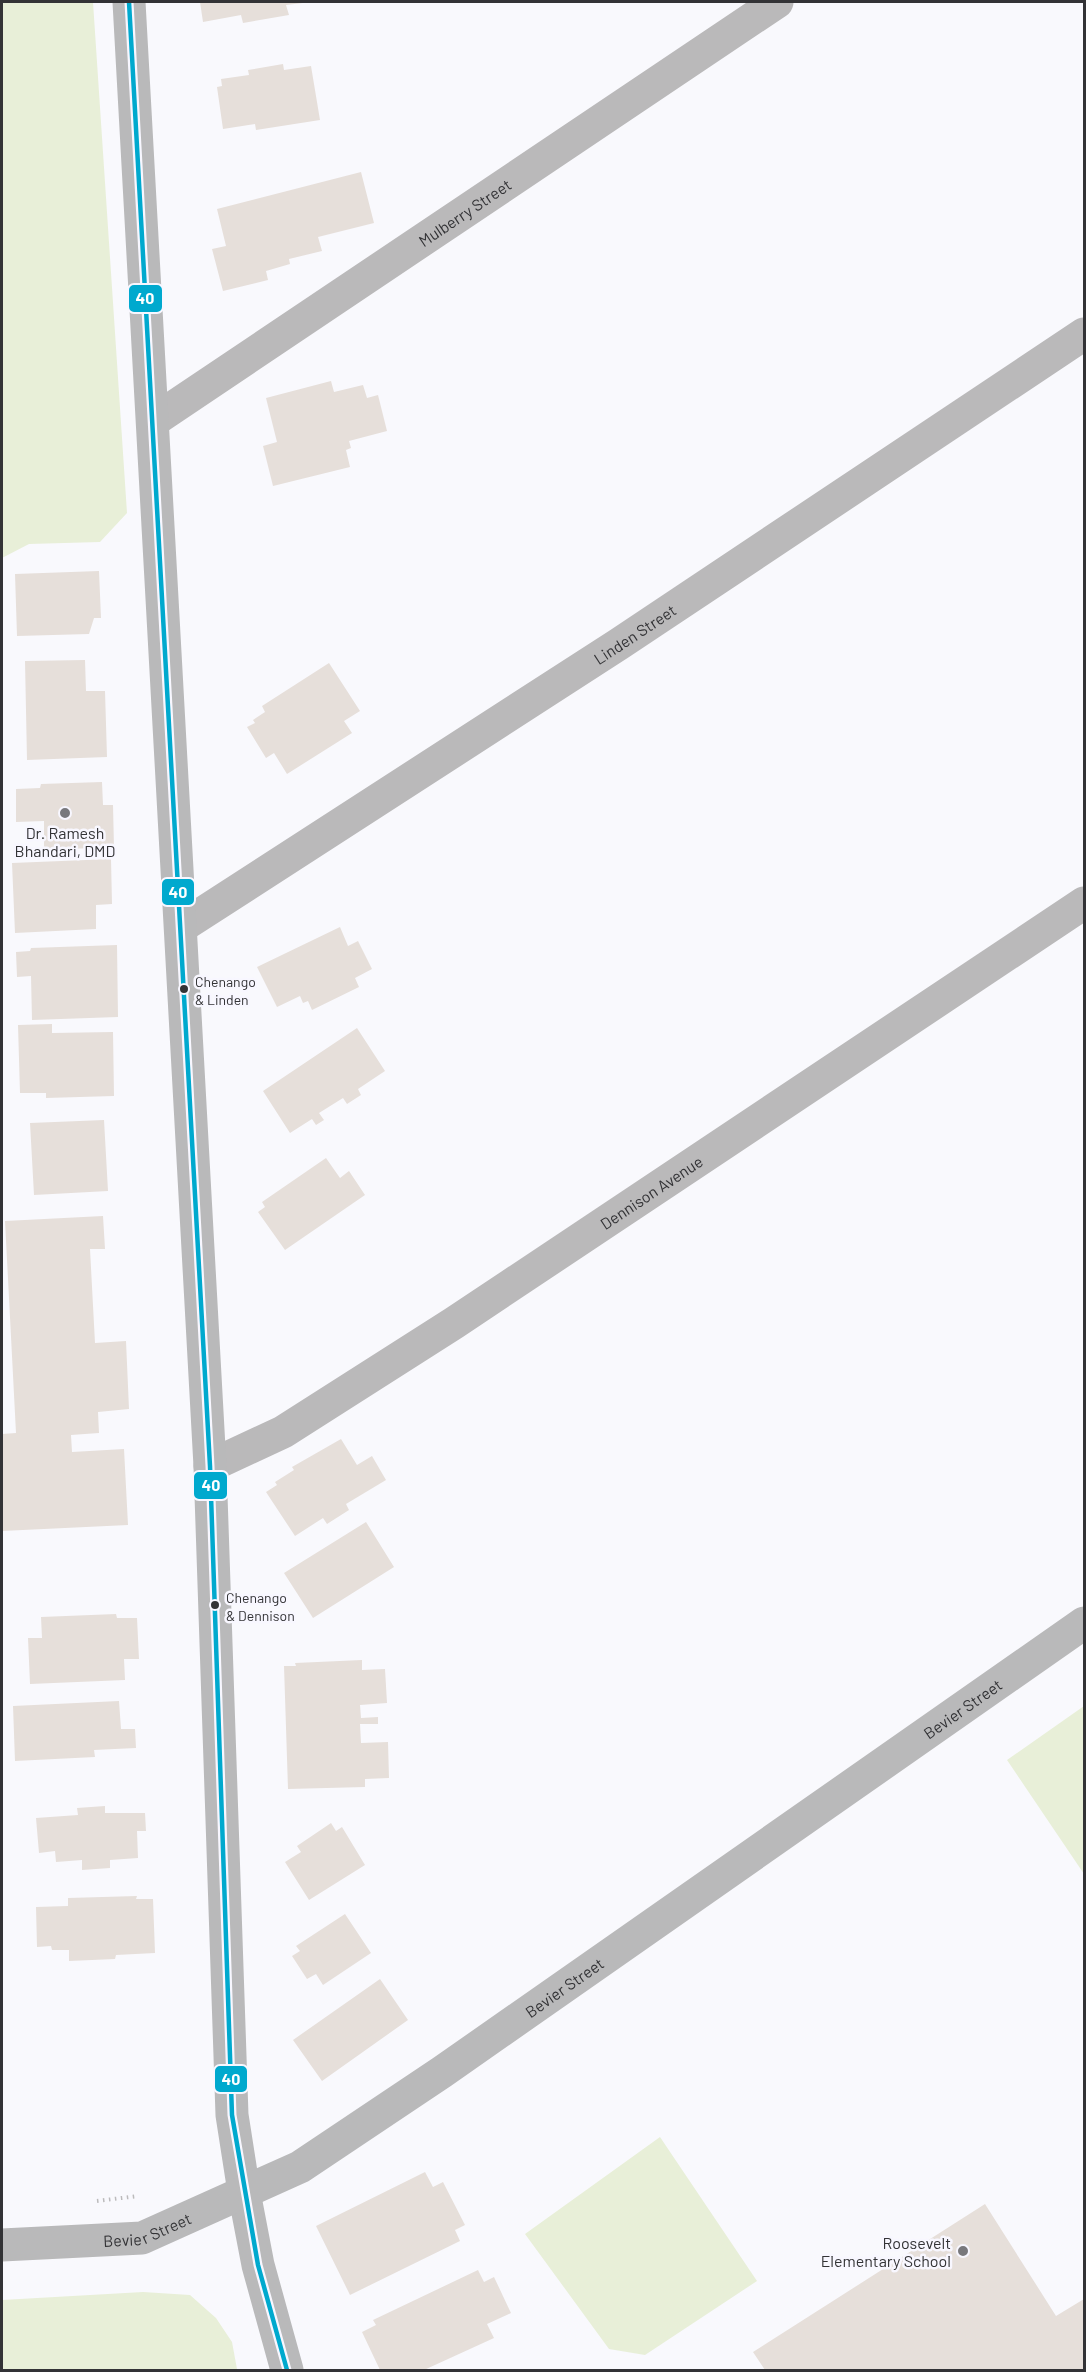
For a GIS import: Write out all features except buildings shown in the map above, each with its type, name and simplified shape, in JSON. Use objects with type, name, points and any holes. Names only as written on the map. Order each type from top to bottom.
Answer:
[{"type":"street","points":[[129,2],[210,1466],[232,2115],[258,2265],[287,2370]]},
{"type":"street","name":"Mulberry Street","points":[[153,421],[777,2]]},
{"type":"street","name":"Linden Street","points":[[181,927],[619,644],[1084,334]]},
{"type":"street","name":"Dennison Avenue","points":[[210,1466],[283,1432],[454,1323],[1084,903]]},
{"type":"street","name":"Bevier Street","points":[[2,2245],[142,2238],[300,2167],[442,2072],[1084,1623]]},
{"type":"green space","points":[[2,2],[93,2],[127,513],[100,542],[29,544],[2,558]]},
{"type":"green space","points":[[1084,1706],[1084,1874],[1007,1760]]},
{"type":"green space","points":[[660,2137],[757,2281],[645,2355],[609,2349],[525,2234]]},
{"type":"green space","points":[[143,2292],[190,2295],[216,2318],[232,2342],[237,2369],[2,2370],[2,2300]]},
{"type":"transit line","name":"40","points":[[129,2],[210,1466],[232,2115],[258,2265],[287,2370]]},
{"type":"place","name":"Dr. Ramesh Bhandari, DMD","points":[[65,813]]},
{"type":"place","name":"Chenango & Linden","points":[[184,989]]},
{"type":"place","name":"Chenango & Dennison","points":[[215,1605]]},
{"type":"place","name":"Roosevelt Elementary School","points":[[963,2251]]}]
